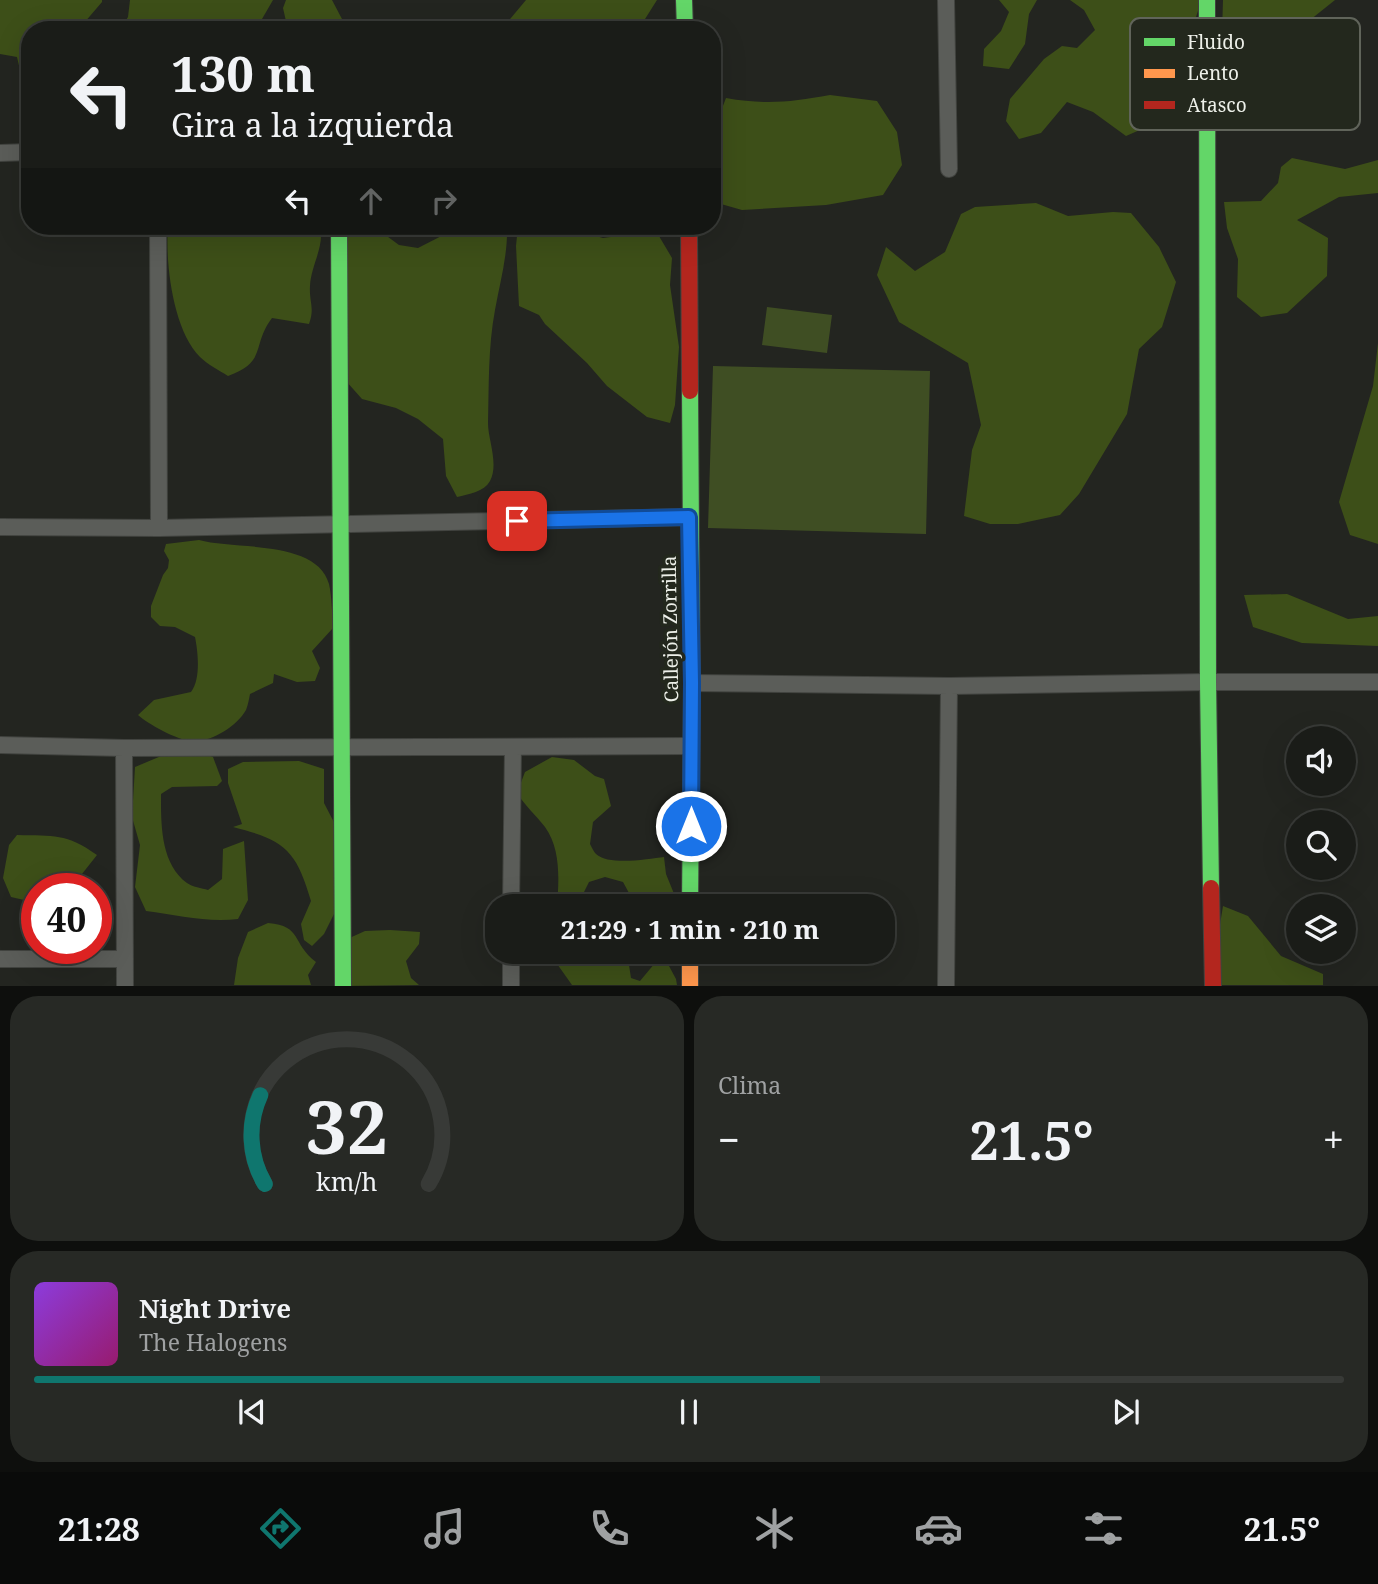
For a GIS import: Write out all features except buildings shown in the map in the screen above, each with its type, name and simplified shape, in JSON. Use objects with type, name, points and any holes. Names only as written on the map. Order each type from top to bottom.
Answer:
[{"type":"street","points":[[684,0],[685,21]]},
{"type":"street","points":[[946,0],[948,169]]},
{"type":"street","points":[[1208,0],[1208,18]]},
{"type":"street","points":[[1208,130],[1208,682],[1213,985]]},
{"type":"street","points":[[0,153],[21,152]]},
{"type":"street","points":[[158,235],[159,528]]},
{"type":"street","points":[[339,235],[343,985]]},
{"type":"street","name":"Callejón Zorrilla","points":[[688,235],[692,683],[690,894]]},
{"type":"street","points":[[0,527],[159,528],[689,517]]},
{"type":"street","points":[[692,683],[949,686],[1378,682]]},
{"type":"street","points":[[946,985],[949,686]]},
{"type":"street","points":[[0,745],[124,748],[691,746]]},
{"type":"street","points":[[511,894],[513,747]]},
{"type":"street","points":[[124,748],[125,985]]},
{"type":"street","points":[[0,959],[125,959]]},
{"type":"street","points":[[511,964],[511,985]]},
{"type":"street","points":[[690,964],[690,985]]},
{"type":"green space","points":[[0,0],[102,0],[86,21],[21,21],[21,70],[17,57],[0,54]]},
{"type":"green space","points":[[130,0],[273,0],[263,21],[126,21]]},
{"type":"green space","points":[[286,0],[332,0],[342,21],[286,21],[283,8]]},
{"type":"green space","points":[[526,0],[657,0],[644,21],[508,21]]},
{"type":"green space","points":[[999,0],[1037,0],[1029,14],[1025,44],[1009,69],[983,66],[984,49],[1001,31],[1009,12]]},
{"type":"green space","points":[[1070,0],[1202,0],[1196,18],[1130,18],[1130,130],[1140,130],[1126,136],[1093,112],[1067,102],[1041,133],[1019,139],[1006,121],[1010,99],[1044,59],[1062,46],[1077,48],[1095,30],[1084,10]]},
{"type":"green space","points":[[1223,0],[1335,0],[1312,18],[1222,18]]},
{"type":"green space","points":[[830,95],[877,101],[897,132],[902,165],[883,195],[826,205],[742,210],[721,204],[721,111],[726,98],[778,102]]},
{"type":"green space","points":[[1292,158],[1345,169],[1378,160],[1378,193],[1339,197],[1297,220],[1328,238],[1327,276],[1287,313],[1261,317],[1237,297],[1238,259],[1227,228],[1224,202],[1261,201],[1278,183],[1281,167]]},
{"type":"green space","points":[[1036,203],[1068,216],[1131,213],[1159,247],[1176,282],[1162,327],[1139,349],[1127,414],[1079,494],[1060,515],[1018,524],[990,524],[964,516],[972,450],[981,425],[968,363],[899,322],[877,275],[886,247],[915,271],[945,252],[961,214],[975,207]]},
{"type":"green space","points":[[167,235],[321,235],[310,286],[312,309],[309,324],[272,318],[249,365],[228,376],[200,357],[183,330],[173,295]]},
{"type":"green space","points":[[342,235],[385,235],[399,245],[418,248],[443,235],[507,235],[490,352],[488,430],[493,467],[487,485],[471,494],[457,497],[446,476],[443,439],[418,419],[396,408],[362,399],[346,381]]},
{"type":"green space","points":[[517,235],[592,235],[603,238],[658,235],[672,258],[670,285],[679,347],[675,405],[670,423],[647,417],[607,386],[539,315],[519,306]]},
{"type":"green space","points":[[767,307],[832,315],[827,353],[762,345]]},
{"type":"green space","points":[[1378,343],[1378,544],[1350,535],[1339,502],[1373,386]]},
{"type":"green space","points":[[713,366],[930,371],[926,534],[708,528]]},
{"type":"green space","points":[[199,540],[272,549],[308,560],[321,570],[329,584],[333,628],[312,651],[320,668],[315,681],[297,682],[274,674],[273,683],[250,694],[246,710],[230,727],[207,739],[191,741],[163,731],[138,715],[154,700],[191,692],[194,687],[198,665],[195,637],[175,627],[160,626],[151,617],[151,606],[168,568],[169,560],[164,551],[166,544]]},
{"type":"green space","points":[[1287,594],[1348,619],[1378,616],[1378,646],[1302,643],[1253,627],[1244,595]]},
{"type":"green space","points":[[185,746],[213,757],[222,781],[217,786],[172,787],[161,794],[162,830],[167,854],[178,875],[187,883],[208,890],[222,879],[223,849],[244,841],[248,900],[238,919],[204,919],[146,911],[135,887],[140,845],[132,817],[135,767]]},
{"type":"green space","points":[[552,757],[574,760],[595,776],[604,779],[611,806],[593,822],[590,844],[595,853],[602,858],[619,861],[664,857],[666,874],[674,894],[629,894],[623,882],[605,877],[589,882],[583,894],[557,894],[554,845],[545,827],[517,793],[525,772]]},
{"type":"green space","points":[[299,761],[324,769],[324,803],[338,830],[337,908],[324,934],[312,946],[304,940],[301,924],[311,901],[300,869],[286,849],[276,842],[233,827],[242,824],[228,783],[228,769],[243,762]]},
{"type":"green space","points":[[17,835],[59,837],[77,843],[97,855],[83,873],[21,873],[21,899],[11,897],[3,878],[9,845]]},
{"type":"green space","points":[[1223,906],[1248,916],[1281,956],[1286,958],[1286,964],[1300,964],[1323,974],[1323,985],[1210,985]]},
{"type":"green space","points":[[268,923],[292,932],[316,962],[308,975],[311,985],[234,985],[238,958],[248,932]]},
{"type":"green space","points":[[365,931],[420,932],[419,944],[406,961],[411,978],[419,985],[340,986],[345,940]]},
{"type":"green space","points":[[557,964],[629,965],[631,978],[640,981],[654,964],[660,964],[669,966],[677,985],[572,985]]},
{"type":"traffic: fast","points":[[684,0],[685,21]]},
{"type":"traffic: fast","points":[[1207,0],[1207,18]]},
{"type":"traffic: fast","points":[[1207,130],[1211,888]]},
{"type":"traffic: fast","points":[[339,235],[343,986]]},
{"type":"traffic: fast","points":[[690,391],[690,894]]},
{"type":"traffic: slow","points":[[690,964],[690,986]]},
{"type":"traffic: jam","points":[[689,235],[690,391]]},
{"type":"traffic: jam","points":[[1211,888],[1213,986]]},
{"type":"route","points":[[517,521],[689,517],[691,826]]}]
